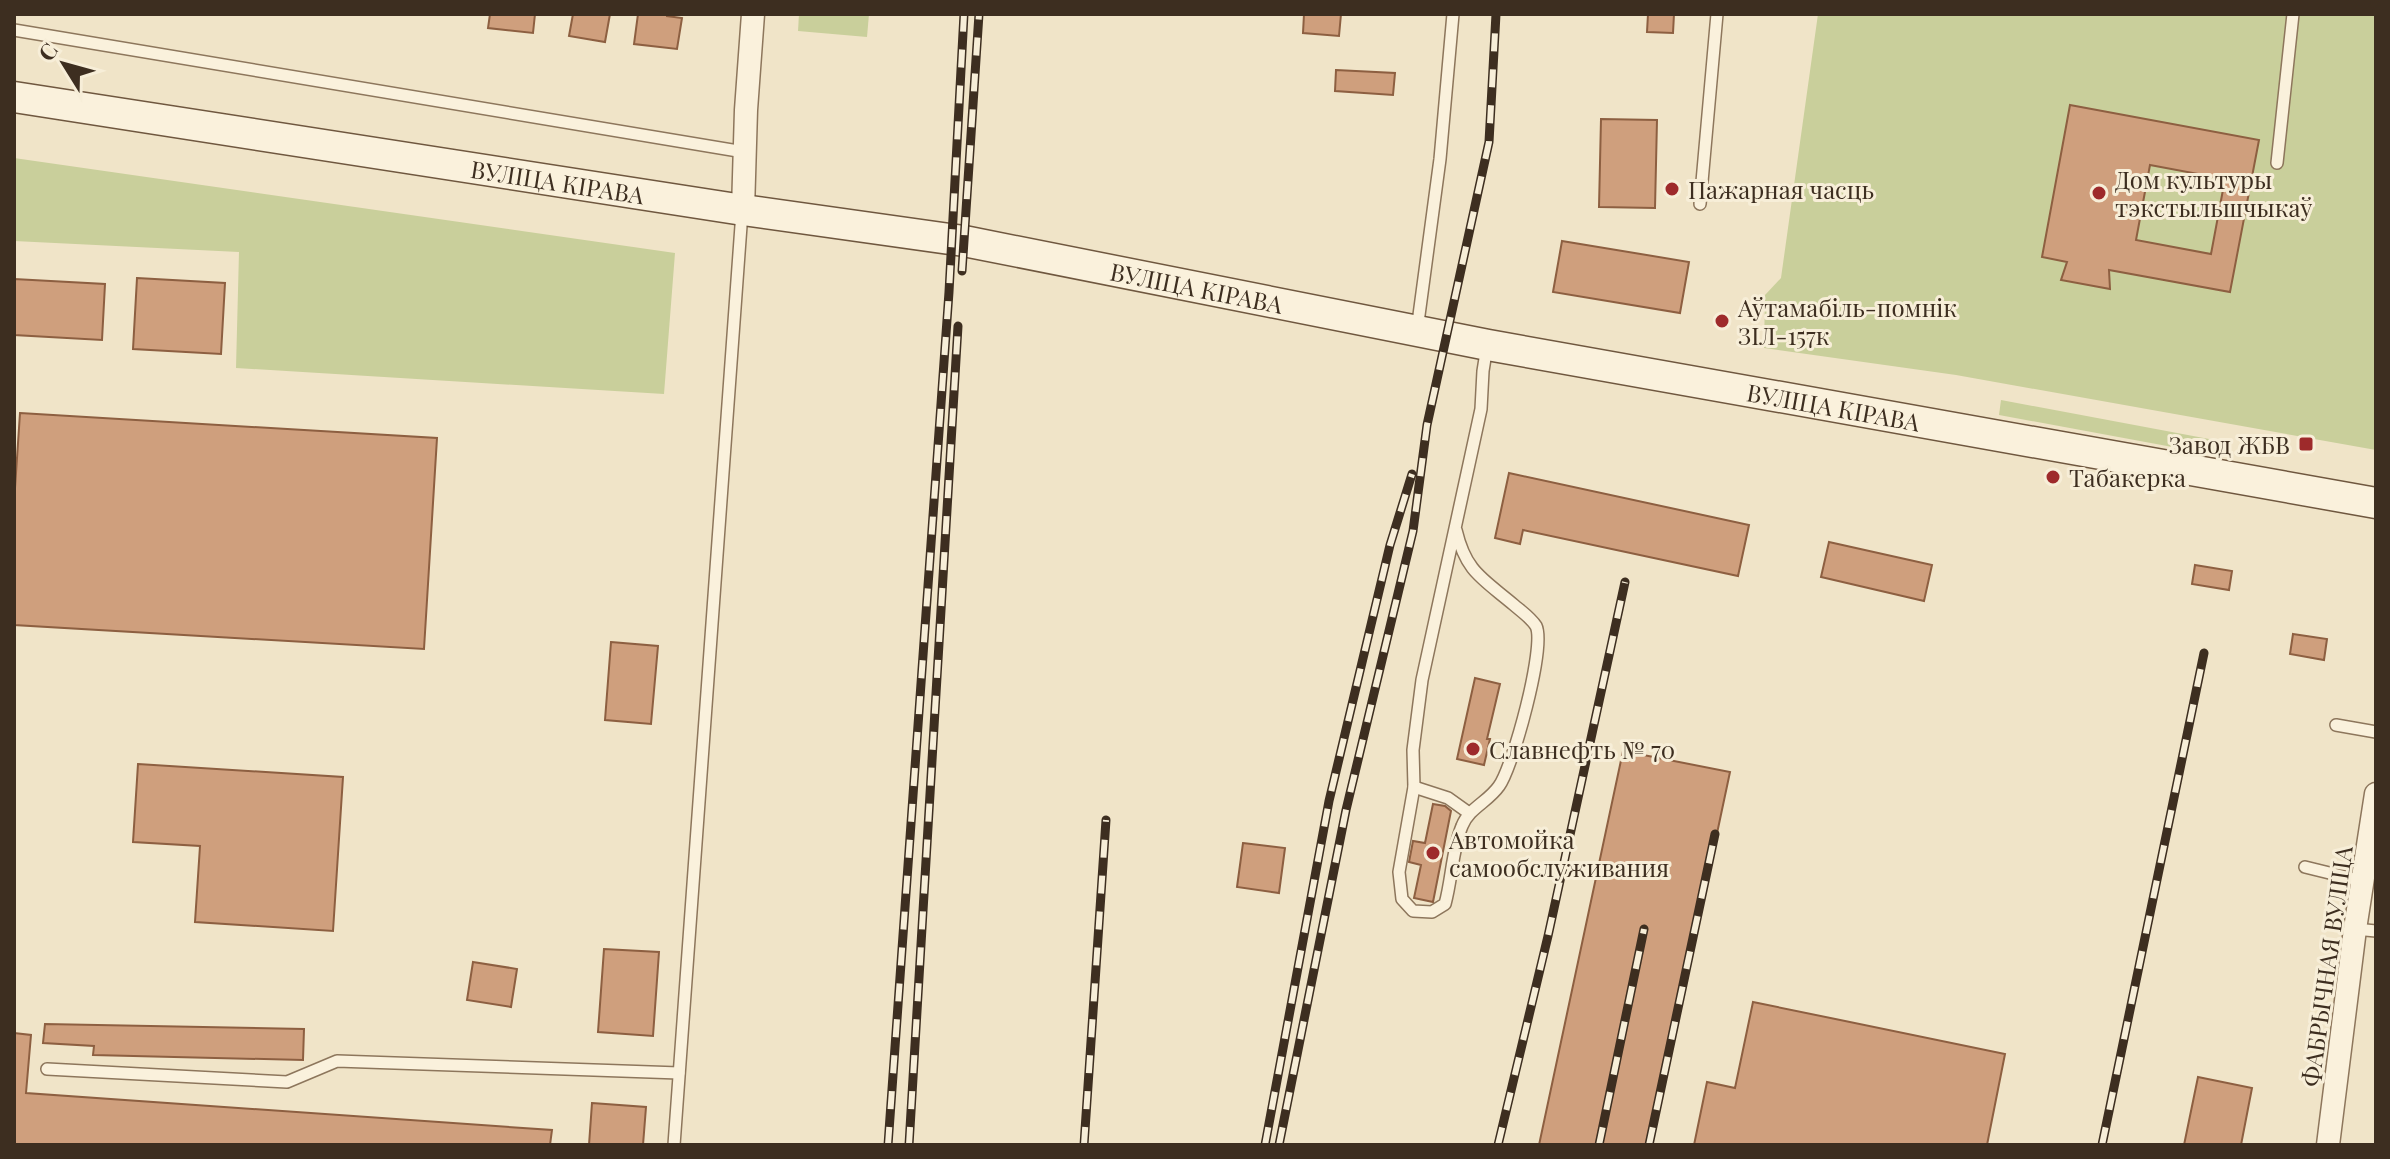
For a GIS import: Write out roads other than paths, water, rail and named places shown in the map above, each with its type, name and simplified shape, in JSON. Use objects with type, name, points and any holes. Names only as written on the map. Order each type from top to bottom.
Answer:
[{"type":"main road","name":"ВУЛІЦА КІРАВА","points":[[14,97],[743,210],[964,241],[1488,345],[2376,503]]},
{"type":"street","points":[[743,210],[753,14]]},
{"type":"street","name":"ФАБРЫЧНАЯ ВУЛІЦА","points":[[2328,1145],[2366,930],[2362,881],[2376,794]]},
{"type":"lane","points":[[1417,331],[1440,159],[1453,14]]},
{"type":"lane","points":[[1700,204],[1717,14]]},
{"type":"lane","points":[[2277,163],[2293,14]]},
{"type":"lane","points":[[14,30],[744,152]]},
{"type":"lane","points":[[674,1145],[743,210]]},
{"type":"lane","points":[[1456,530],[1460,550],[1470,568],[1525,614],[1536,627],[1539,644],[1509,768],[1499,787],[1469,813],[1461,827],[1445,904],[1432,912],[1413,911],[1402,899],[1399,872],[1414,787],[1413,750],[1422,680],[1481,409],[1488,345]]},
{"type":"lane","points":[[2336,725],[2376,732]]},
{"type":"lane","points":[[1414,787],[1448,798],[1469,813]]},
{"type":"lane","points":[[2305,867],[2362,881]]},
{"type":"lane","points":[[47,1069],[287,1082],[337,1061],[679,1073]]},
{"type":"railway","points":[[888,1145],[949,292],[964,14]]},
{"type":"railway","points":[[962,271],[979,14]]},
{"type":"railway","points":[[1279,1145],[1346,810],[1413,531],[1427,425],[1489,142],[1496,14]]},
{"type":"railway","points":[[909,1145],[958,326]]},
{"type":"railway","points":[[1265,1145],[1329,801],[1390,545],[1412,474]]},
{"type":"railway","points":[[1498,1145],[1548,936],[1625,582]]},
{"type":"railway","points":[[2102,1145],[2204,653]]},
{"type":"railway","points":[[1084,1145],[1106,820]]},
{"type":"railway","points":[[1649,1145],[1715,834]]},
{"type":"railway","points":[[1599,1145],[1644,929]]},
{"type":"place","name":"Пажарная часць","points":[[1672,189]]},
{"type":"place","name":"Дом культуры тэкстыльшчыкаў","points":[[2099,193]]},
{"type":"place","name":"Аўтамабіль-помнік ЗІЛ-157к","points":[[1722,321]]},
{"type":"place","name":"Завод ЖБВ","points":[[2306,444]]},
{"type":"place","name":"Табакерка","points":[[2053,477]]},
{"type":"place","name":"Славнефть № 70","points":[[1473,749]]},
{"type":"place","name":"Автомойка самообслуживания","points":[[1433,853]]}]
